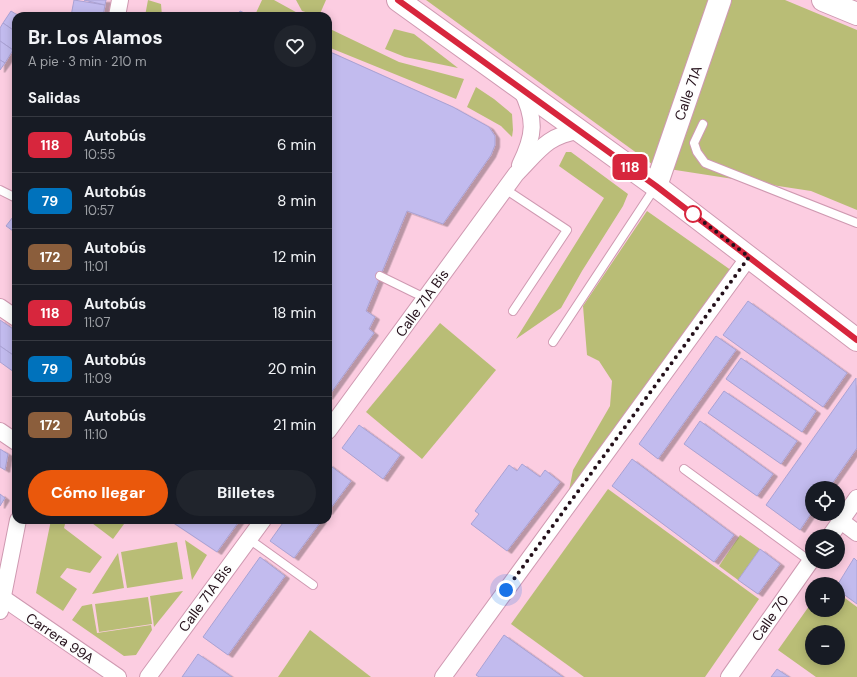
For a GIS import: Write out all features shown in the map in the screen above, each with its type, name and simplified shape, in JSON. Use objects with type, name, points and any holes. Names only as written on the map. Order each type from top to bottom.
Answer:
[{"type":"main road","points":[[398,0],[656,186],[857,340]]},
{"type":"main road","name":"Calle 71A","points":[[656,186],[720,0]]},
{"type":"main road","points":[[823,0],[857,14]]},
{"type":"street","points":[[118,12],[120,0]]},
{"type":"street","name":"Calle 71A Bis","points":[[516,174],[528,149],[532,122],[531,114],[520,88]]},
{"type":"street","name":"Calle 71A Bis","points":[[332,426],[516,174],[551,139],[562,134],[580,131]]},
{"type":"street","points":[[443,677],[749,257]]},
{"type":"street","points":[[0,307],[12,315]]},
{"type":"street","points":[[0,431],[12,439]]},
{"type":"street","points":[[845,515],[857,498]]},
{"type":"street","points":[[835,529],[841,521],[857,533]]},
{"type":"street","points":[[1,605],[6,545],[16,524]]},
{"type":"street","name":"Calle 71A Bis","points":[[148,677],[260,524]]},
{"type":"street","name":"Calle 70","points":[[729,677],[805,569]]},
{"type":"street","name":"Carrera 99A","points":[[1,605],[118,677]]},
{"type":"lane","points":[[702,124],[694,143],[697,152],[705,163],[857,223]]},
{"type":"lane","points":[[553,342],[656,186]]},
{"type":"lane","points":[[505,189],[567,230],[513,311]]},
{"type":"lane","points":[[0,190],[12,196]]},
{"type":"lane","points":[[380,276],[425,298]]},
{"type":"lane","points":[[684,469],[805,556]]},
{"type":"lane","points":[[249,539],[313,585]]},
{"type":"green space","points":[[148,0],[161,4],[162,12],[146,12]]},
{"type":"green space","points":[[262,0],[274,0],[296,12],[256,12]]},
{"type":"green space","points":[[296,0],[326,0],[321,12],[302,11]]},
{"type":"green space","points":[[426,0],[785,0],[857,30],[857,210],[811,191],[656,167]]},
{"type":"green space","points":[[394,29],[414,34],[458,68],[405,57],[385,49]]},
{"type":"green space","points":[[332,30],[399,62],[464,79],[456,99],[332,49]]},
{"type":"green space","points":[[476,87],[494,99],[512,114],[512,137],[501,126],[467,107]]},
{"type":"green space","points":[[566,152],[571,152],[628,194],[623,206],[582,271],[561,308],[516,339],[604,198],[559,166]]},
{"type":"green space","points":[[647,211],[735,273],[568,496],[573,470],[610,406],[612,381],[599,361],[587,355],[583,306]]},
{"type":"green space","points":[[440,323],[496,370],[422,459],[366,412]]},
{"type":"green space","points":[[608,489],[759,599],[705,677],[584,677],[511,624]]},
{"type":"green space","points":[[50,524],[65,524],[64,528],[102,557],[90,573],[67,568],[60,577],[77,589],[63,611],[36,593]]},
{"type":"green space","points":[[93,524],[124,524],[113,539]]},
{"type":"green space","points":[[740,535],[760,549],[738,580],[719,566]]},
{"type":"green space","points":[[185,540],[207,555],[192,580]]},
{"type":"green space","points":[[177,542],[183,579],[127,588],[121,552]]},
{"type":"green space","points":[[118,553],[124,588],[92,594]]},
{"type":"green space","points":[[183,591],[154,627],[150,596]]},
{"type":"green space","points":[[148,597],[152,624],[99,632],[95,604]]},
{"type":"green space","points":[[845,598],[857,607],[857,677],[816,677],[778,650],[805,612],[805,617],[845,617]]},
{"type":"green space","points":[[92,604],[97,633],[151,625],[152,630],[136,655],[124,656],[72,620],[82,606]]},
{"type":"green space","points":[[310,630],[371,677],[278,677]]},
{"type":"building","points":[[74,0],[105,5],[104,12],[72,12]]},
{"type":"building","points":[[84,0],[106,0],[105,5]]},
{"type":"building","points":[[11,11],[13,12],[12,29],[3,23]]},
{"type":"building","points":[[3,23],[12,29],[12,49],[0,41],[0,28]]},
{"type":"building","points":[[0,41],[12,49],[12,52],[5,63],[0,60]]},
{"type":"building","points":[[332,53],[453,107],[489,127],[495,136],[495,145],[491,155],[443,224],[407,211],[366,311],[375,317],[369,329],[374,333],[332,391]]},
{"type":"building","points":[[0,60],[5,63],[0,70]]},
{"type":"building","points":[[12,218],[12,230],[6,226]]},
{"type":"building","points":[[748,301],[847,373],[823,407],[723,335]]},
{"type":"building","points":[[0,320],[12,328],[12,354],[0,346]]},
{"type":"building","points":[[716,336],[736,350],[658,459],[639,444]]},
{"type":"building","points":[[0,346],[12,354],[12,371],[0,362]]},
{"type":"building","points":[[741,358],[816,411],[802,432],[726,379]]},
{"type":"building","points":[[856,378],[857,448],[834,481],[805,481],[806,521],[800,530],[766,505]]},
{"type":"building","points":[[724,391],[797,441],[781,464],[708,413]]},
{"type":"building","points":[[700,421],[773,474],[757,496],[684,444]]},
{"type":"building","points":[[359,425],[400,455],[383,479],[342,448]]},
{"type":"building","points":[[0,449],[8,454],[5,470],[0,467]]},
{"type":"building","points":[[632,459],[734,535],[714,562],[612,486]]},
{"type":"building","points":[[522,464],[540,477],[545,470],[560,482],[507,551],[471,524],[479,514],[475,511],[509,465],[517,471]]},
{"type":"building","points":[[332,467],[351,481],[332,507]]},
{"type":"building","points":[[0,494],[5,498],[0,506]]},
{"type":"building","points":[[175,524],[237,524],[217,552]]},
{"type":"building","points":[[282,524],[319,524],[294,558],[270,541]]},
{"type":"building","points":[[760,549],[780,564],[758,594],[738,580]]},
{"type":"building","points":[[260,557],[285,576],[228,655],[203,637]]},
{"type":"building","points":[[854,558],[857,561],[857,604],[845,595],[845,577],[842,577]]},
{"type":"building","points":[[504,635],[563,677],[479,677],[476,675]]},
{"type":"building","points":[[198,654],[232,677],[182,677]]},
{"type":"building","points":[[777,669],[789,677],[771,677]]},
{"type":"bus line","name":"118","points":[[398,0],[656,186],[857,340]]},
{"type":"route","points":[[506,590],[749,257],[693,214]]}]
